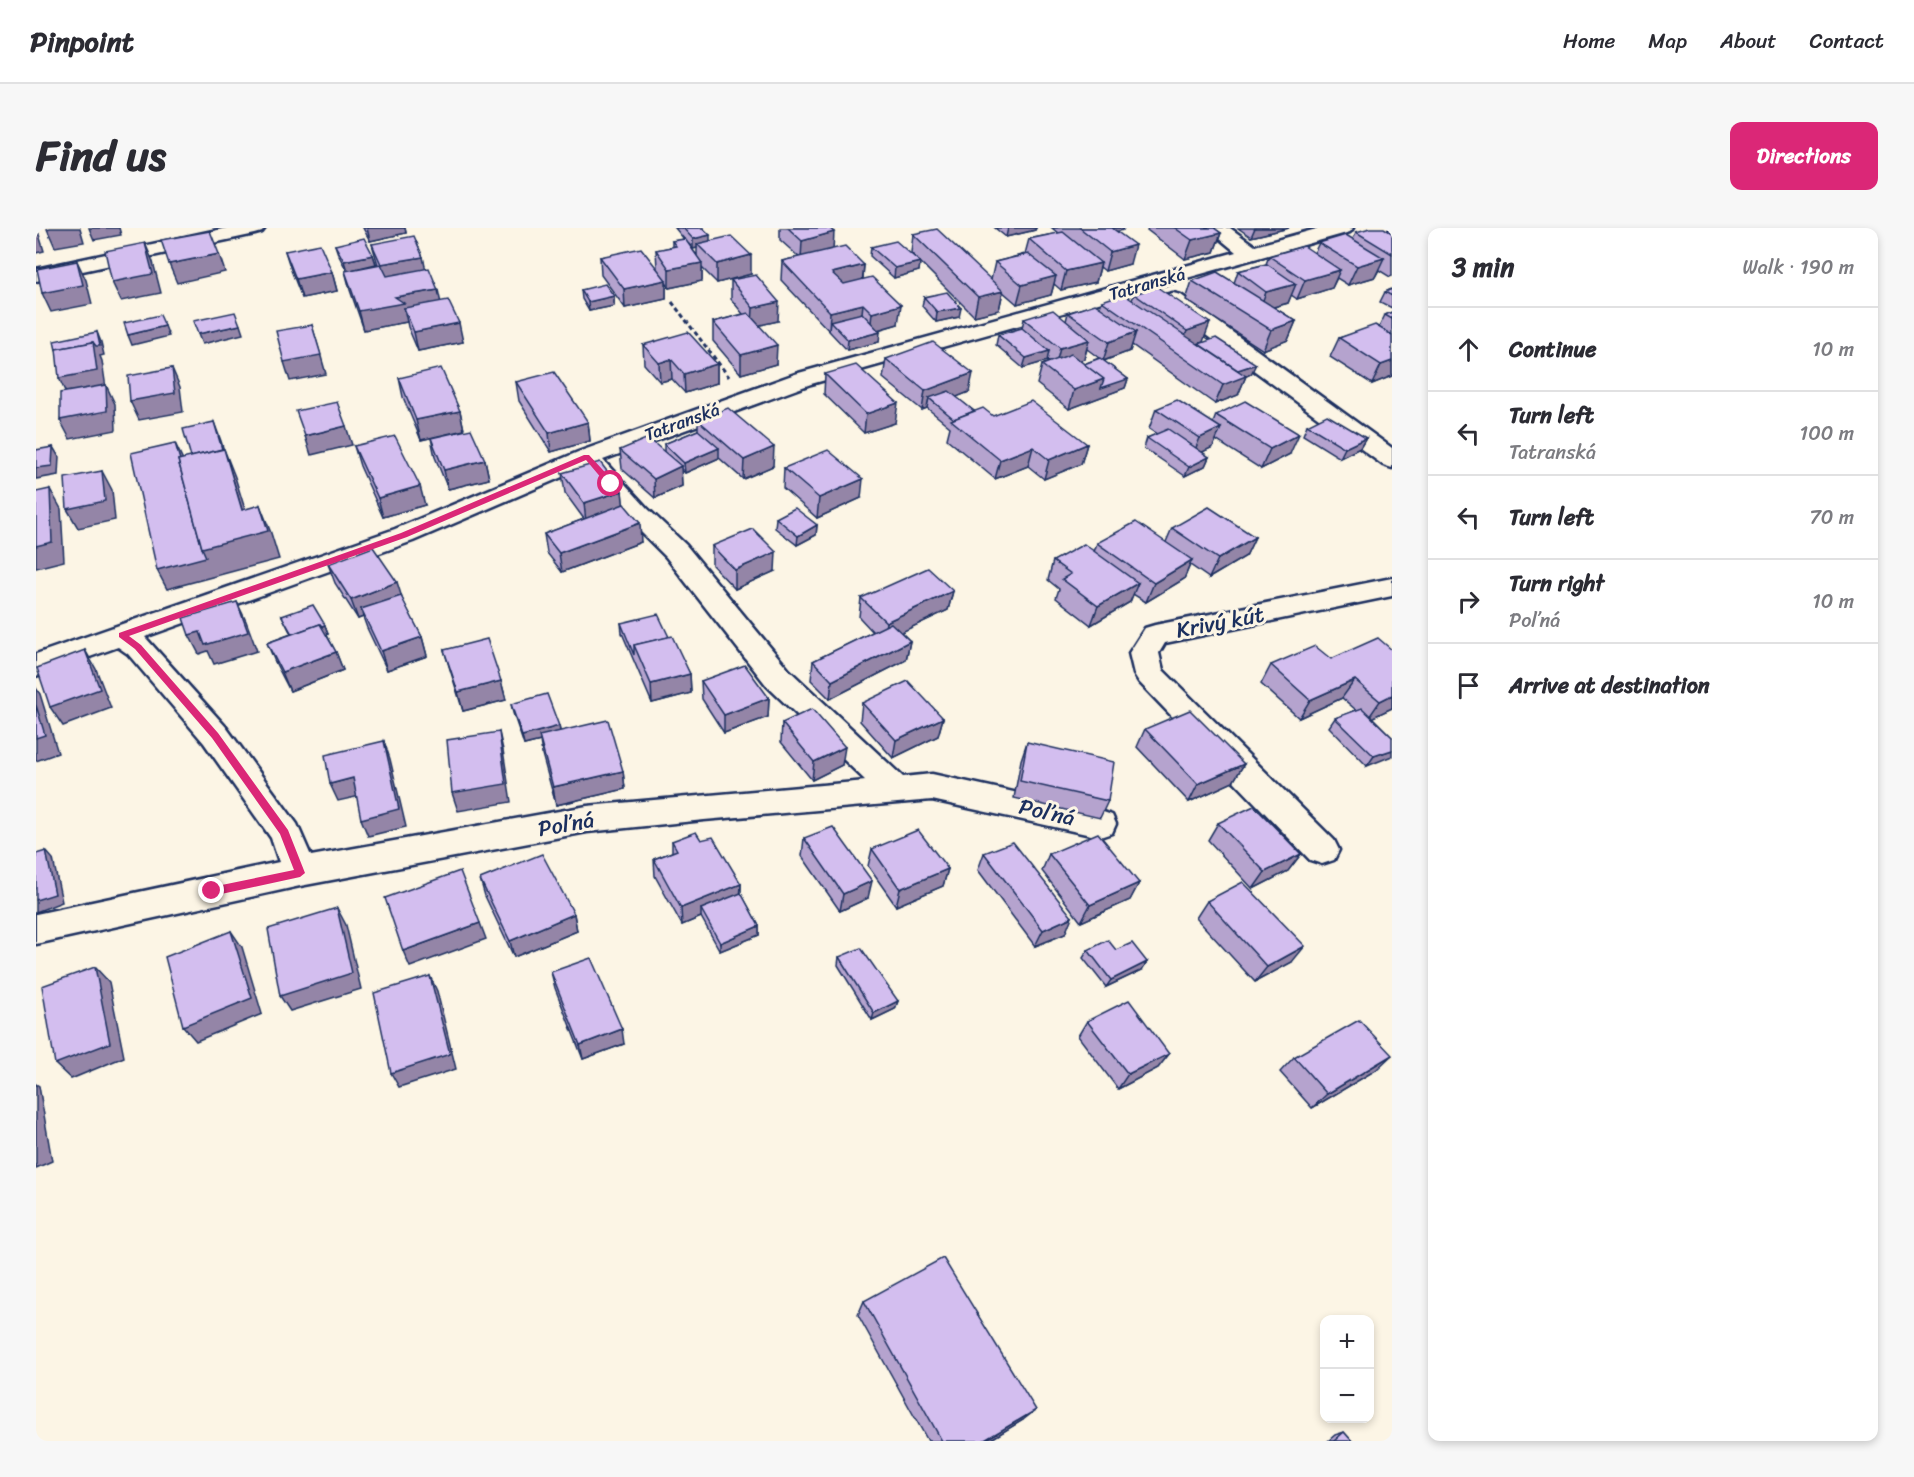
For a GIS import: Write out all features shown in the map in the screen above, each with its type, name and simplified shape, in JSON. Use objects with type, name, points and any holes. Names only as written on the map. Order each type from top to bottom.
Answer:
[{"type":"street","points":[[36,275],[255,228]]},
{"type":"street","points":[[1217,228],[1252,254]]},
{"type":"street","name":"Tatranská","points":[[36,664],[404,535],[587,457],[803,379],[1343,228]]},
{"type":"street","points":[[1150,283],[1392,460]]},
{"type":"street","points":[[587,457],[638,514],[676,550],[778,678],[897,790]]},
{"type":"street","name":"Krivý kút","points":[[1322,850],[1149,674],[1144,653],[1155,635],[1392,587]]},
{"type":"street","points":[[122,635],[138,647],[215,735],[285,833],[300,873]]},
{"type":"street","name":"Poľná","points":[[36,929],[300,873],[587,819],[933,787],[1100,824]]},
{"type":"path","points":[[672,302],[716,364],[746,399]]},
{"type":"building","points":[[683,228],[703,228],[710,235],[693,239]]},
{"type":"building","points":[[788,228],[829,228],[834,232],[802,241]]},
{"type":"building","points":[[1080,228],[1112,228],[1135,245],[1110,252]]},
{"type":"building","points":[[1175,228],[1214,228],[1221,233],[1192,240]]},
{"type":"building","points":[[1370,228],[1384,228],[1392,233],[1392,254],[1356,232]]},
{"type":"building","points":[[937,229],[1003,291],[978,297],[913,234]]},
{"type":"building","points":[[210,231],[219,254],[169,264],[161,240]]},
{"type":"building","points":[[1063,232],[1101,263],[1066,271],[1029,239]]},
{"type":"building","points":[[1346,235],[1384,258],[1357,266],[1319,243]]},
{"type":"building","points":[[414,236],[423,257],[381,264],[372,244]]},
{"type":"building","points":[[731,236],[751,255],[717,264],[697,244]]},
{"type":"building","points":[[364,238],[373,255],[344,261],[335,245]]},
{"type":"building","points":[[685,239],[702,263],[669,269],[656,250],[676,246],[672,241]]},
{"type":"building","points":[[896,241],[920,262],[895,268],[871,247]]},
{"type":"building","points":[[145,243],[153,274],[112,282],[105,251]]},
{"type":"building","points":[[320,244],[332,272],[296,279],[285,251]]},
{"type":"building","points":[[845,246],[864,265],[832,273],[844,284],[872,277],[901,305],[872,313],[863,304],[830,312],[782,261]]},
{"type":"building","points":[[1304,246],[1340,270],[1305,280],[1269,256]]},
{"type":"building","points":[[641,248],[666,280],[624,289],[600,257]]},
{"type":"building","points":[[1028,254],[1056,276],[1022,285],[995,262]]},
{"type":"building","points":[[77,261],[83,285],[42,293],[37,269]]},
{"type":"building","points":[[381,264],[387,276],[429,268],[438,290],[395,297],[404,303],[359,311],[345,271]]},
{"type":"building","points":[[1267,264],[1296,284],[1266,292],[1238,271]]},
{"type":"building","points":[[1217,272],[1296,321],[1271,330],[1192,281]]},
{"type":"building","points":[[756,275],[779,302],[753,308],[731,280]]},
{"type":"building","points":[[605,284],[614,296],[588,302],[581,290]]},
{"type":"building","points":[[1157,287],[1210,323],[1187,331],[1134,294]]},
{"type":"building","points":[[1392,289],[1392,296],[1385,292]]},
{"type":"building","points":[[947,292],[961,308],[937,312],[924,297]]},
{"type":"building","points":[[1123,294],[1246,376],[1223,385],[1102,301]]},
{"type":"building","points":[[448,300],[459,323],[414,332],[404,308]]},
{"type":"building","points":[[1095,304],[1136,332],[1109,342],[1068,313]]},
{"type":"building","points":[[1053,310],[1089,340],[1060,348],[1024,319]]},
{"type":"building","points":[[235,312],[240,325],[198,334],[193,321]]},
{"type":"building","points":[[1392,312],[1392,319],[1385,315]]},
{"type":"building","points":[[748,313],[777,345],[741,355],[713,322]]},
{"type":"building","points":[[862,313],[880,332],[848,340],[830,321]]},
{"type":"building","points":[[160,315],[165,326],[128,335],[124,323]]},
{"type":"building","points":[[312,325],[321,355],[284,362],[276,331]]},
{"type":"building","points":[[1375,325],[1392,335],[1392,361],[1381,365],[1339,338]]},
{"type":"building","points":[[1022,328],[1049,351],[1026,358],[998,335]]},
{"type":"building","points":[[97,332],[100,346],[96,346],[93,342],[56,350],[54,341]]},
{"type":"building","points":[[688,332],[717,364],[684,374],[671,359],[659,363],[643,345]]},
{"type":"building","points":[[1216,338],[1256,364],[1238,370],[1199,344]]},
{"type":"building","points":[[93,342],[97,371],[59,378],[56,349]]},
{"type":"building","points":[[933,342],[973,373],[925,391],[886,359]]},
{"type":"building","points":[[1071,354],[1104,379],[1074,390],[1042,365]]},
{"type":"building","points":[[1100,358],[1128,379],[1101,388],[1104,379],[1084,364]]},
{"type":"building","points":[[856,365],[898,403],[866,414],[825,374]]},
{"type":"building","points":[[172,368],[175,393],[130,401],[128,376]]},
{"type":"building","points":[[441,368],[460,411],[416,420],[399,378]]},
{"type":"building","points":[[554,372],[588,422],[549,433],[516,382]]},
{"type":"building","points":[[106,385],[107,411],[60,420],[60,393]]},
{"type":"building","points":[[949,391],[974,411],[954,419],[929,398]]},
{"type":"building","points":[[1177,400],[1221,428],[1200,438],[1156,409]]},
{"type":"building","points":[[1031,401],[1087,444],[1049,460],[1033,447],[1000,460],[951,420],[983,408],[993,416]]},
{"type":"building","points":[[1245,401],[1299,434],[1270,449],[1216,415]]},
{"type":"building","points":[[337,402],[346,426],[305,436],[296,411]]},
{"type":"building","points":[[728,408],[774,447],[744,460],[698,420]]},
{"type":"building","points":[[1327,415],[1366,438],[1345,448],[1307,425]]},
{"type":"building","points":[[214,422],[222,449],[191,457],[183,429]]},
{"type":"building","points":[[471,429],[485,460],[444,470],[431,438]]},
{"type":"building","points":[[1168,429],[1209,457],[1189,467],[1147,438]]},
{"type":"building","points":[[698,430],[719,448],[684,463],[664,444]]},
{"type":"building","points":[[395,436],[420,486],[378,498],[354,446]]},
{"type":"building","points":[[648,438],[681,466],[654,479],[620,450]]},
{"type":"building","points":[[175,443],[206,557],[157,570],[131,453]]},
{"type":"building","points":[[53,447],[52,466],[36,468],[36,450]]},
{"type":"building","points":[[224,449],[242,510],[260,505],[268,531],[202,548],[178,460]]},
{"type":"building","points":[[828,450],[863,479],[819,498],[784,468]]},
{"type":"building","points":[[600,462],[622,491],[584,503],[562,473]]},
{"type":"building","points":[[102,471],[105,501],[67,509],[65,478]]},
{"type":"building","points":[[50,489],[52,542],[36,546],[36,492]]},
{"type":"building","points":[[624,504],[640,523],[559,553],[544,534]]},
{"type":"building","points":[[1209,507],[1255,537],[1218,559],[1172,528]]},
{"type":"building","points":[[795,508],[817,525],[798,536],[776,518]]},
{"type":"building","points":[[1136,522],[1192,560],[1154,583],[1097,543]]},
{"type":"building","points":[[753,529],[776,552],[735,570],[712,546]]},
{"type":"building","points":[[1084,544],[1138,583],[1098,606],[1062,579],[1071,574],[1053,561]]},
{"type":"building","points":[[373,547],[397,582],[351,600],[328,564]]},
{"type":"building","points":[[928,568],[953,591],[886,622],[861,598]]},
{"type":"building","points":[[401,596],[422,637],[381,651],[361,609]]},
{"type":"building","points":[[237,602],[248,632],[205,645],[200,632],[189,635],[183,618]]},
{"type":"building","points":[[313,605],[325,625],[320,624],[292,634],[282,616]]},
{"type":"building","points":[[658,614],[669,637],[634,645],[634,655],[621,623]]},
{"type":"building","points":[[891,623],[910,641],[832,681],[813,661]]},
{"type":"building","points":[[320,624],[336,652],[282,672],[267,643]]},
{"type":"building","points":[[672,636],[690,674],[651,684],[634,645]]},
{"type":"building","points":[[1378,638],[1392,650],[1392,695],[1380,701],[1355,680],[1310,700],[1271,665],[1315,646],[1331,659]]},
{"type":"building","points":[[487,639],[501,681],[458,692],[444,650]]},
{"type":"building","points":[[85,650],[100,689],[50,707],[37,668]]},
{"type":"building","points":[[745,665],[769,698],[724,715],[701,681]]},
{"type":"building","points":[[908,681],[943,718],[896,740],[862,703]]},
{"type":"building","points":[[547,694],[559,726],[522,736],[511,704]]},
{"type":"building","points":[[36,705],[45,735],[36,738]]},
{"type":"building","points":[[1362,708],[1392,737],[1392,750],[1374,756],[1335,718]]},
{"type":"building","points":[[812,709],[845,747],[814,762],[782,723]]},
{"type":"building","points":[[1190,710],[1244,764],[1198,784],[1145,729]]},
{"type":"building","points":[[608,720],[623,771],[553,787],[539,736]]},
{"type":"building","points":[[499,732],[506,784],[452,793],[447,740]]},
{"type":"building","points":[[384,741],[399,809],[361,819],[353,778],[330,784],[325,755]]},
{"type":"building","points":[[1027,742],[1114,762],[1108,801],[1020,781]]},
{"type":"building","points":[[1254,806],[1301,854],[1265,872],[1218,823]]},
{"type":"building","points":[[833,827],[872,881],[843,894],[804,838]]},
{"type":"building","points":[[918,830],[948,869],[900,889],[872,849]]},
{"type":"building","points":[[696,832],[701,840],[713,837],[741,884],[681,908],[654,859],[677,850],[672,841]]},
{"type":"building","points":[[1098,833],[1139,883],[1090,905],[1049,854]]},
{"type":"building","points":[[1013,842],[1072,917],[1043,930],[984,853]]},
{"type":"building","points":[[46,851],[55,894],[36,900],[36,854]]},
{"type":"building","points":[[542,854],[574,914],[510,941],[480,879]]},
{"type":"building","points":[[460,871],[480,923],[403,951],[385,898]]},
{"type":"building","points":[[1243,882],[1305,946],[1267,967],[1207,901]]},
{"type":"building","points":[[741,893],[759,926],[720,943],[701,909]]},
{"type":"building","points":[[337,908],[352,973],[280,996],[268,929]]},
{"type":"building","points":[[231,931],[252,998],[183,1026],[165,957]]},
{"type":"building","points":[[1108,940],[1116,950],[1132,943],[1147,962],[1111,980],[1088,950]]},
{"type":"building","points":[[861,948],[898,1001],[874,1013],[839,957]]},
{"type":"building","points":[[591,958],[622,1029],[580,1045],[551,972]]},
{"type":"building","points":[[95,967],[110,1043],[55,1064],[42,986]]},
{"type":"building","points":[[430,976],[450,1054],[391,1073],[374,993]]},
{"type":"building","points":[[1129,1000],[1169,1054],[1128,1074],[1087,1021]]},
{"type":"building","points":[[1359,1020],[1392,1055],[1327,1094],[1294,1057]]},
{"type":"building","points":[[943,1258],[1036,1410],[983,1441],[942,1441],[864,1301]]},
{"type":"building","points":[[1344,1432],[1352,1441],[1334,1441]]},
{"type":"route","points":[[212,891],[300,873],[285,833],[215,735],[138,647],[122,635],[404,535],[587,457],[611,484]]}]
